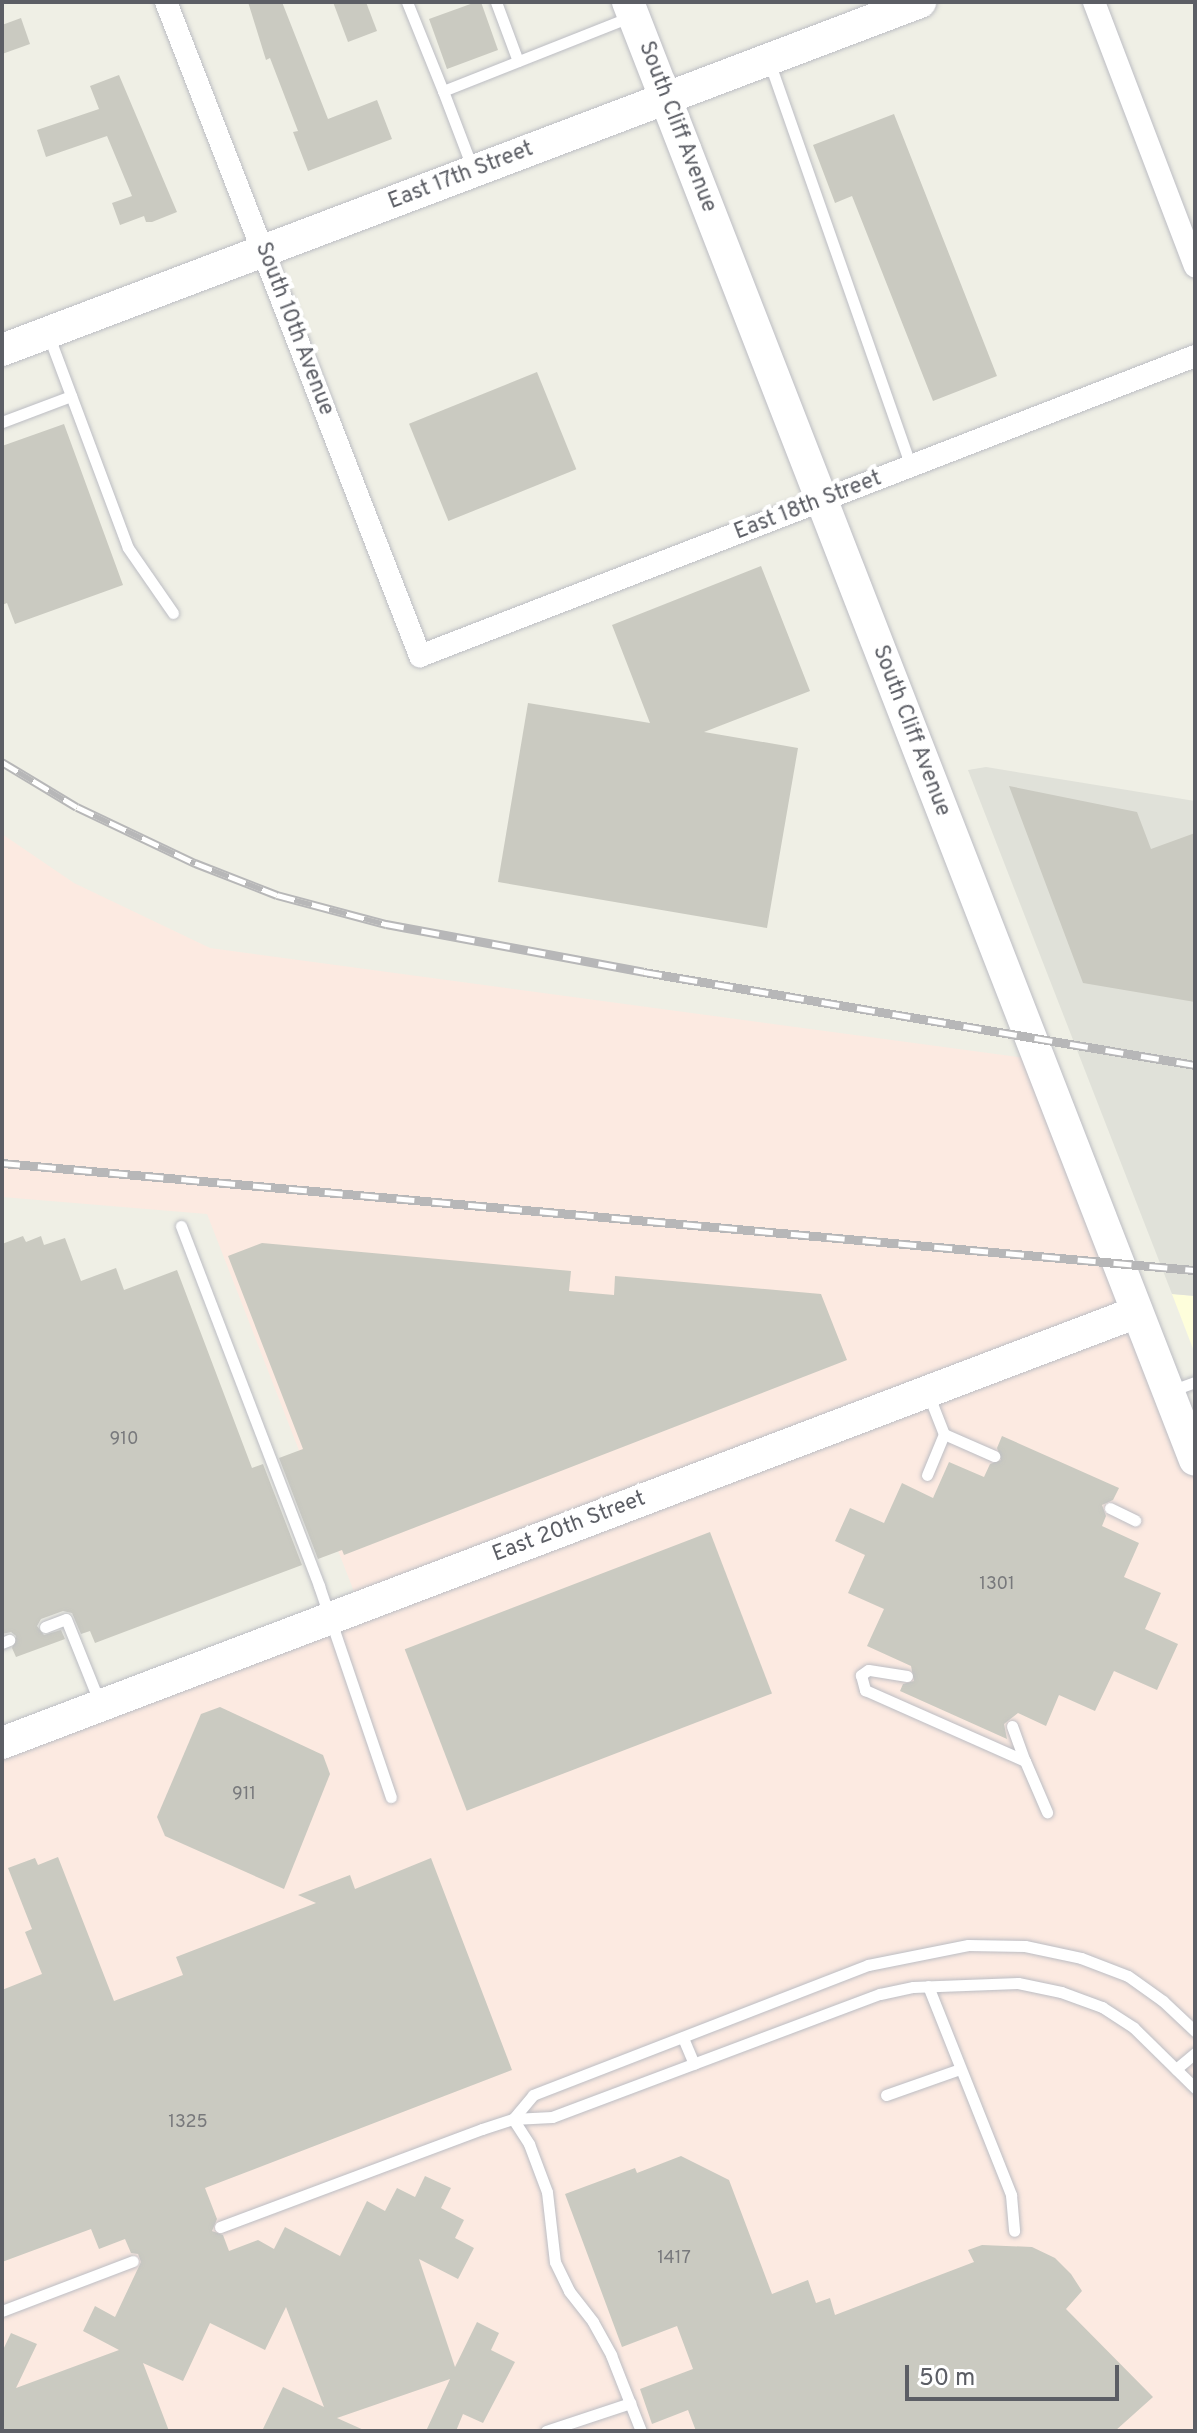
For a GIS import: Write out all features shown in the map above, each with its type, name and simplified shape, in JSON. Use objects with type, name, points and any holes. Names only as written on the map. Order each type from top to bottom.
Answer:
[{"type":"street","name":"South 10th Avenue","points":[[166,2],[420,656]]},
{"type":"street","name":"East 17th Street","points":[[2,350],[920,2]]},
{"type":"street","points":[[1094,2],[1195,266]]},
{"type":"street","name":"South Cliff Avenue","points":[[630,9],[1137,1312],[1182,1387],[1195,1460]]},
{"type":"street","name":"East 18th Street","points":[[420,656],[1195,356]]},
{"type":"street","name":"East 20th Street","points":[[2,1743],[1137,1312]]},
{"type":"lane","points":[[407,2],[474,171]]},
{"type":"lane","points":[[496,2],[518,61]]},
{"type":"lane","points":[[443,91],[518,61],[630,9]]},
{"type":"lane","points":[[768,60],[911,466]]},
{"type":"lane","points":[[48,333],[128,548],[173,613]]},
{"type":"lane","points":[[2,422],[71,396]]},
{"type":"lane","points":[[181,1226],[319,1586],[391,1797]]},
{"type":"lane","points":[[927,1391],[944,1434],[927,1475]]},
{"type":"lane","points":[[944,1434],[994,1456]]},
{"type":"lane","points":[[1110,1508],[1135,1520]]},
{"type":"lane","points":[[45,1627],[66,1619],[100,1706]]},
{"type":"lane","points":[[907,1676],[868,1670],[861,1675],[865,1690],[1025,1761]]},
{"type":"lane","points":[[1012,1726],[1047,1812]]},
{"type":"lane","points":[[513,2119],[533,2095],[868,1965],[968,1945],[1025,1946],[1093,1962],[1128,1976],[1163,2001],[1195,2031]]},
{"type":"lane","points":[[220,2227],[513,2119],[552,2117],[880,1994],[928,1986],[1018,1983],[1061,1992],[1102,2007],[1134,2028],[1195,2088]]},
{"type":"lane","points":[[928,1986],[1011,2195],[1014,2231]]},
{"type":"lane","points":[[683,2038],[694,2064]]},
{"type":"lane","points":[[1176,2069],[1195,2053]]},
{"type":"lane","points":[[886,2095],[960,2069]]},
{"type":"lane","points":[[513,2119],[529,2144],[547,2192],[555,2262],[569,2291],[593,2322],[611,2355],[641,2431]]},
{"type":"lane","points":[[2,2311],[133,2261]]},
{"type":"lane","points":[[546,2431],[630,2403]]},
{"type":"shaded area","points":[[986,767],[1195,801],[1195,1296],[1172,1294],[968,770]]},
{"type":"shaded area","points":[[2,834],[74,883],[210,948],[1040,1060],[1195,1460],[1195,2431],[2,2431],[2,1743],[360,1607],[207,1214],[2,1197]]},
{"type":"shaded area","points":[[1172,1294],[1195,1296],[1195,1354]]},
{"type":"building","points":[[248,2],[282,2],[328,119],[377,100],[392,139],[308,171],[293,132],[298,131],[270,58],[266,60]]},
{"type":"building","points":[[333,2],[366,2],[377,31],[348,42]]},
{"type":"building","points":[[481,2],[498,50],[447,69],[429,19]]},
{"type":"building","points":[[21,18],[30,44],[2,54],[2,25]]},
{"type":"building","points":[[119,75],[177,212],[152,222],[146,222],[144,216],[120,225],[112,203],[132,196],[107,136],[46,157],[37,130],[99,109],[90,86]]},
{"type":"building","points":[[894,114],[997,376],[933,401],[852,196],[835,203],[813,145]]},
{"type":"building","points":[[537,372],[576,469],[448,521],[409,424]]},
{"type":"building","points":[[64,424],[123,585],[15,624],[7,603],[2,605],[2,446]]},
{"type":"building","points":[[761,566],[810,691],[704,732],[798,748],[767,928],[498,882],[528,703],[650,723],[612,625]]},
{"type":"building","points":[[1009,786],[1137,812],[1151,849],[1195,833],[1195,1002],[1083,983]]},
{"type":"building","points":[[23,1236],[26,1242],[41,1236],[44,1245],[65,1238],[81,1281],[116,1268],[124,1290],[177,1270],[252,1468],[263,1464],[302,1565],[95,1643],[90,1631],[81,1634],[72,1613],[63,1611],[41,1619],[37,1626],[44,1635],[61,1630],[65,1639],[16,1657],[12,1648],[16,1636],[11,1632],[2,1634],[2,1244]]},
{"type":"building","points":[[262,1243],[571,1271],[569,1291],[614,1295],[615,1276],[821,1294],[847,1360],[344,1555],[342,1550],[318,1559],[279,1458],[303,1449],[228,1256]]},
{"type":"building","points":[[1002,1436],[1119,1488],[1113,1500],[1102,1505],[1106,1516],[1102,1526],[1139,1543],[1124,1577],[1161,1593],[1145,1629],[1178,1644],[1157,1690],[1114,1671],[1095,1711],[1059,1695],[1046,1726],[1018,1713],[1004,1724],[1007,1739],[900,1691],[903,1684],[914,1681],[911,1666],[867,1646],[884,1609],[848,1593],[865,1555],[835,1541],[850,1508],[884,1523],[902,1483],[933,1498],[949,1462],[984,1477],[990,1464],[1001,1460],[997,1448]]},
{"type":"building","points":[[710,1532],[772,1694],[467,1811],[405,1649]]},
{"type":"building","points":[[220,1707],[323,1755],[330,1774],[284,1889],[165,1836],[157,1817],[201,1714]]},
{"type":"building","points":[[58,1857],[114,2001],[183,1975],[176,1957],[316,1903],[298,1895],[350,1875],[355,1889],[431,1858],[512,2070],[205,2188],[217,2219],[212,2231],[223,2235],[229,2251],[258,2240],[274,2249],[285,2227],[340,2256],[367,2201],[385,2211],[397,2188],[415,2197],[425,2176],[451,2188],[441,2208],[464,2220],[455,2238],[474,2248],[458,2279],[419,2259],[455,2367],[477,2322],[499,2333],[491,2350],[515,2362],[483,2423],[463,2414],[456,2431],[426,2431],[450,2379],[337,2418],[366,2431],[262,2431],[283,2387],[324,2407],[286,2307],[265,2350],[210,2323],[183,2381],[143,2363],[169,2431],[2,2431],[2,2352],[11,2333],[37,2344],[16,2388],[119,2350],[83,2331],[95,2306],[115,2317],[141,2262],[138,2254],[131,2253],[125,2239],[99,2249],[91,2229],[2,2262],[2,1990],[42,1974],[25,1932],[32,1929],[8,1868],[35,1858],[38,1865]]},
{"type":"building","points":[[681,2156],[729,2180],[772,2294],[808,2280],[816,2303],[830,2298],[835,2315],[974,2262],[968,2250],[982,2245],[1032,2247],[1055,2258],[1071,2274],[1082,2291],[1066,2309],[1153,2397],[1115,2431],[696,2431],[688,2410],[652,2424],[640,2389],[693,2369],[677,2326],[622,2347],[565,2194],[635,2168],[637,2173]]},
{"type":"railway","points":[[2,762],[77,807],[195,863],[277,895],[386,924],[644,972],[1195,1065]]},
{"type":"railway","points":[[2,1163],[1195,1270]]}]
